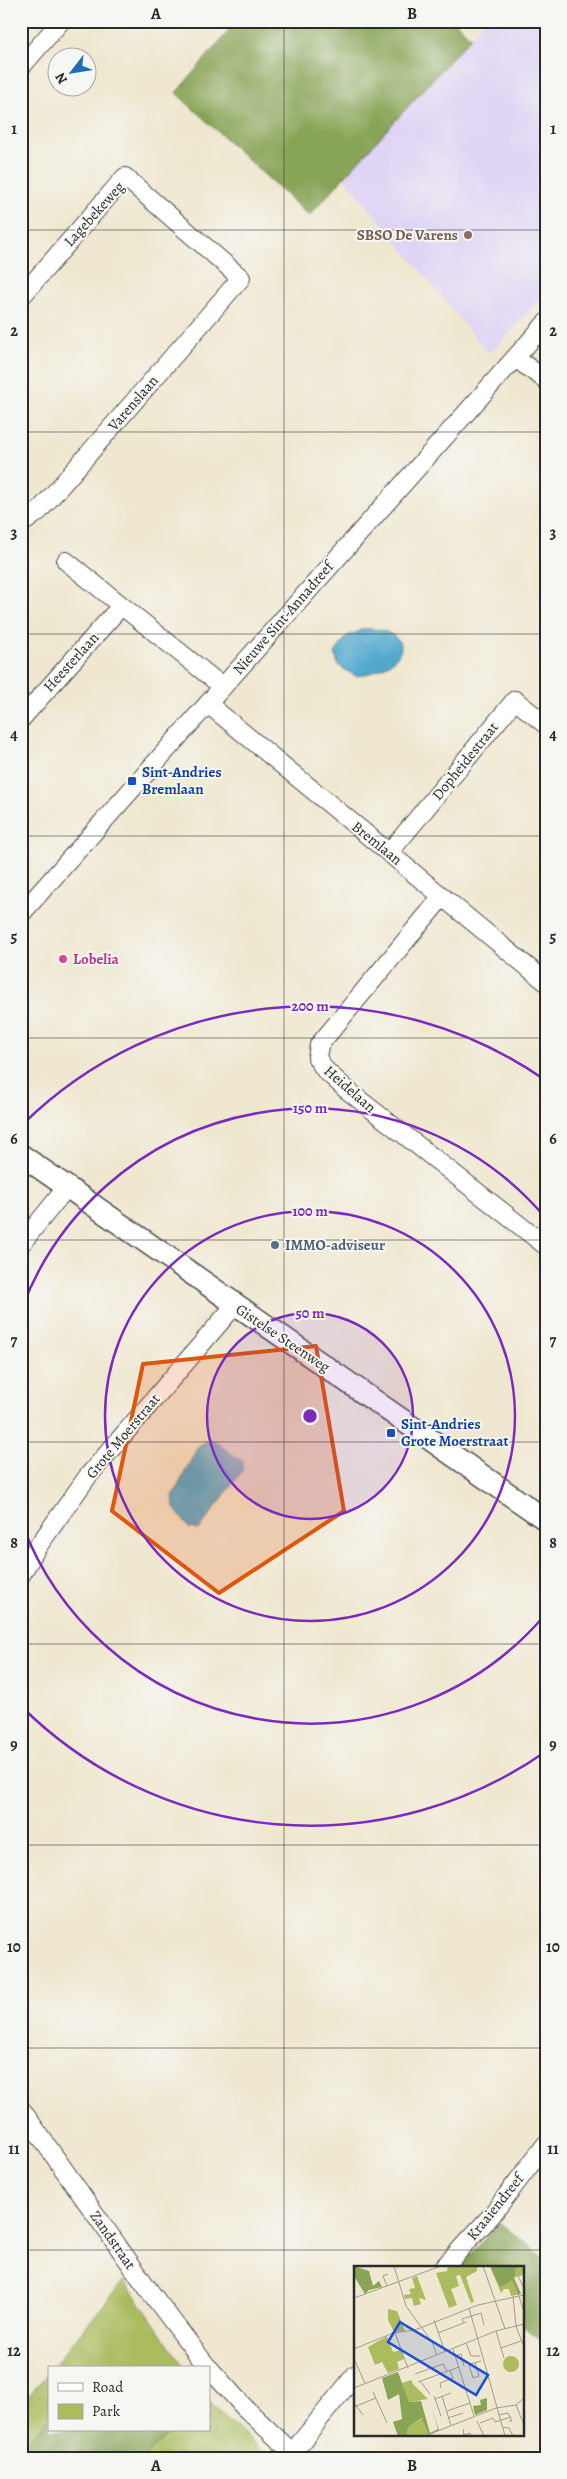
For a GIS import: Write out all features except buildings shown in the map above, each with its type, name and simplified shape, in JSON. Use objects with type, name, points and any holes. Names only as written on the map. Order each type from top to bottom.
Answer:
[{"type":"main road","name":"Gistelse Steenweg","points":[[21,1155],[546,1520]]},
{"type":"street","points":[[21,67],[61,21]]},
{"type":"street","name":"Lagebekeweg","points":[[21,296],[125,177],[241,278]]},
{"type":"street","name":"Varenslaan","points":[[21,520],[27,520],[39,512],[241,278]]},
{"type":"street","name":"Nieuwe Sint-Annadreef","points":[[21,914],[546,323]]},
{"type":"street","points":[[515,358],[546,380]]},
{"type":"street","points":[[66,561],[222,688]]},
{"type":"street","name":"Heesterlaan","points":[[21,719],[121,606]]},
{"type":"street","name":"Dopheidestraat","points":[[389,853],[515,700],[546,725]]},
{"type":"street","name":"Bremlaan","points":[[208,704],[546,982]]},
{"type":"street","name":"Heidelaan","points":[[442,897],[319,1045],[317,1058],[325,1070],[347,1090],[546,1246]]},
{"type":"street","points":[[21,1244],[67,1187]]},
{"type":"street","name":"Grote Moerstraat","points":[[21,1575],[36,1550],[88,1476],[235,1305]]},
{"type":"street","name":"Zandstraat","points":[[21,2109],[151,2293],[206,2366]]},
{"type":"street","name":"Kraaiendreef","points":[[446,2266],[491,2216],[546,2144]]},
{"type":"street","name":"Zandstraat","points":[[210,2370],[244,2407],[295,2455]]},
{"type":"street","points":[[295,2455],[354,2377]]},
{"type":"highlighted area","points":[[316,1346],[344,1511],[219,1593],[112,1511],[143,1364]]},
{"type":"shaded area","name":"SBSO De Varens","points":[[485,21],[546,21],[546,292],[494,350],[487,352],[344,177]]},
{"type":"green space","points":[[237,21],[454,21],[471,37],[309,216],[176,93]]},
{"type":"green space","points":[[499,2222],[546,2260],[546,2343],[524,2327],[524,2266],[461,2266]]},
{"type":"green space","points":[[124,2280],[184,2366],[54,2366]]},
{"type":"green space","points":[[48,2373],[48,2419],[21,2450],[21,2405]]},
{"type":"green space","points":[[210,2403],[269,2458],[143,2458],[170,2432],[210,2432]]},
{"type":"green space","points":[[48,2419],[48,2432],[170,2432],[143,2458],[21,2458],[21,2450]]},
{"type":"water","points":[[364,629],[387,632],[397,639],[401,649],[394,660],[382,668],[368,674],[355,676],[338,665],[335,653],[347,636]]},
{"type":"water","points":[[211,1439],[243,1462],[242,1471],[199,1530],[189,1528],[174,1508],[173,1496],[198,1446]]},
{"type":"place","name":"SBSO De Varens","points":[[468,235]]},
{"type":"place","name":"Sint-Andries Bremlaan","points":[[132,781]]},
{"type":"place","name":"Lobelia","points":[[63,959]]},
{"type":"place","name":"IMMO-adviseur","points":[[275,1245]]},
{"type":"place","name":"Sint-Andries Grote Moerstraat","points":[[391,1433]]}]
